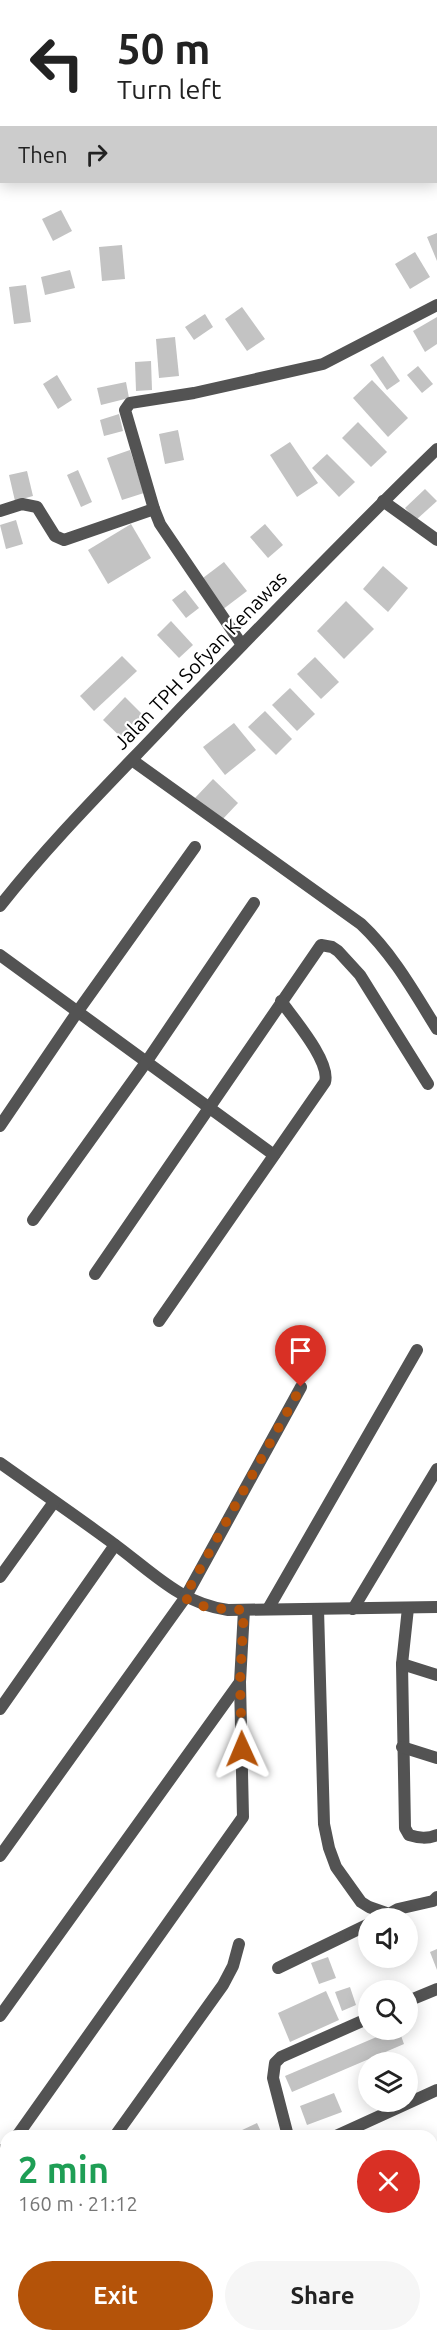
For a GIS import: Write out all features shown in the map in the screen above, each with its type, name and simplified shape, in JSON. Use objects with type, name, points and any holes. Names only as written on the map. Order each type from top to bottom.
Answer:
[{"type":"street","points":[[242,645],[160,524],[125,410],[130,403],[194,393],[323,364],[437,305]]},
{"type":"street","name":"Jalan TPH Sofyan Kenawas","points":[[0,906],[22,878],[132,760],[383,501],[437,449]]},
{"type":"street","points":[[383,501],[437,540]]},
{"type":"street","points":[[0,511],[22,504],[37,507],[42,511],[55,536],[64,540],[154,509]]},
{"type":"street","points":[[132,760],[361,924],[378,940],[395,963],[437,1029]]},
{"type":"street","points":[[0,1126],[78,1011],[195,847]]},
{"type":"street","points":[[33,1220],[147,1061],[254,903]]},
{"type":"street","points":[[95,1274],[281,1000],[321,945],[332,946],[360,975],[428,1084]]},
{"type":"street","points":[[0,954],[274,1155]]},
{"type":"street","points":[[159,1321],[325,1082],[327,1075],[323,1063],[281,1000]]},
{"type":"street","points":[[268,1609],[417,1350]]},
{"type":"street","points":[[0,1856],[184,1598],[301,1387]]},
{"type":"street","points":[[0,1463],[115,1545],[184,1598],[208,1608],[244,1610],[437,1607]]},
{"type":"street","points":[[353,1609],[437,1469]]},
{"type":"street","points":[[0,1577],[54,1502]]},
{"type":"street","points":[[0,1709],[115,1545]]},
{"type":"street","points":[[408,1608],[402,1664],[405,1828],[409,1835],[416,1837],[437,1835]]},
{"type":"street","points":[[318,1609],[324,1824],[336,1868],[361,1902],[372,1908]]},
{"type":"street","points":[[21,2130],[243,1817],[240,1682],[244,1610]]},
{"type":"street","points":[[402,1664],[437,1675]]},
{"type":"street","points":[[0,2016],[240,1682]]},
{"type":"street","points":[[402,1748],[437,1758]]},
{"type":"street","points":[[402,1908],[433,1901],[437,1897]]},
{"type":"street","points":[[278,1968],[358,1929]]},
{"type":"street","points":[[119,2130],[223,1984],[233,1966],[239,1944]]},
{"type":"street","points":[[418,1997],[437,1989]]},
{"type":"street","points":[[286,2130],[273,2078],[275,2063],[281,2057],[358,2023]]},
{"type":"street","points":[[349,2130],[437,2090]]},
{"type":"building","points":[[61,210],[72,231],[53,241],[42,219]]},
{"type":"building","points":[[437,233],[437,261],[427,237]]},
{"type":"building","points":[[122,245],[125,279],[102,281],[99,247]]},
{"type":"building","points":[[415,252],[430,277],[410,289],[395,264]]},
{"type":"building","points":[[70,270],[75,288],[45,295],[41,277]]},
{"type":"building","points":[[26,285],[31,322],[14,324],[9,287]]},
{"type":"building","points":[[242,307],[265,339],[247,351],[225,319]]},
{"type":"building","points":[[205,314],[213,327],[194,340],[185,327]]},
{"type":"building","points":[[437,317],[437,344],[425,352],[413,331]]},
{"type":"building","points":[[175,337],[179,376],[159,378],[156,339]]},
{"type":"building","points":[[383,356],[400,381],[387,390],[370,365]]},
{"type":"building","points":[[151,361],[152,390],[136,391],[135,362]]},
{"type":"building","points":[[418,366],[433,384],[422,393],[407,375]]},
{"type":"building","points":[[57,375],[72,400],[58,409],[43,384]]},
{"type":"building","points":[[372,380],[408,418],[388,437],[353,398]]},
{"type":"building","points":[[126,382],[129,398],[101,405],[97,388]]},
{"type":"building","points":[[119,414],[123,431],[104,436],[100,420]]},
{"type":"building","points":[[358,422],[387,452],[371,467],[342,438]]},
{"type":"building","points":[[178,430],[184,460],[165,464],[159,434]]},
{"type":"building","points":[[290,442],[318,483],[297,497],[270,455]]},
{"type":"building","points":[[130,450],[144,493],[122,500],[107,458]]},
{"type":"building","points":[[327,454],[355,482],[339,497],[312,468]]},
{"type":"building","points":[[78,470],[92,502],[81,507],[67,475]]},
{"type":"building","points":[[27,471],[33,496],[15,501],[9,475]]},
{"type":"building","points":[[425,489],[437,501],[416,520],[405,508]]},
{"type":"building","points":[[16,520],[23,544],[6,549],[0,525]]},
{"type":"building","points":[[131,524],[151,558],[108,584],[88,550]]},
{"type":"building","points":[[265,524],[283,545],[268,558],[250,537]]},
{"type":"building","points":[[224,562],[247,591],[222,610],[199,581]]},
{"type":"building","points":[[383,566],[408,588],[388,612],[363,589]]},
{"type":"building","points":[[185,590],[199,608],[186,618],[172,600]]},
{"type":"building","points":[[346,601],[374,629],[344,659],[317,631]]},
{"type":"building","points":[[171,621],[193,645],[179,658],[157,635]]},
{"type":"building","points":[[122,656],[137,671],[94,711],[80,696]]},
{"type":"building","points":[[315,657],[339,682],[321,699],[297,674]]},
{"type":"building","points":[[290,688],[315,714],[297,731],[272,705]]},
{"type":"building","points":[[125,697],[148,720],[126,742],[103,720]]},
{"type":"building","points":[[265,711],[292,739],[276,755],[248,727]]},
{"type":"building","points":[[234,723],[256,750],[225,775],[203,747]]},
{"type":"building","points":[[213,779],[238,803],[220,822],[195,798]]},
{"type":"building","points":[[437,1949],[437,1970],[430,1952]]},
{"type":"building","points":[[328,1957],[336,1978],[319,1984],[311,1963]]},
{"type":"building","points":[[350,1987],[356,2005],[342,2011],[335,1992]]},
{"type":"building","points":[[326,1991],[339,2020],[290,2042],[278,2013]]},
{"type":"building","points":[[370,2040],[403,2040],[404,2044],[385,2052],[358,2052],[358,2064],[292,2092],[285,2076]]},
{"type":"building","points":[[334,2093],[342,2112],[307,2125],[300,2106]]},
{"type":"building","points":[[257,2123],[260,2130],[242,2130]]},
{"type":"route","points":[[242,1749],[240,1682],[244,1610],[208,1608],[184,1598],[301,1387]]}]
